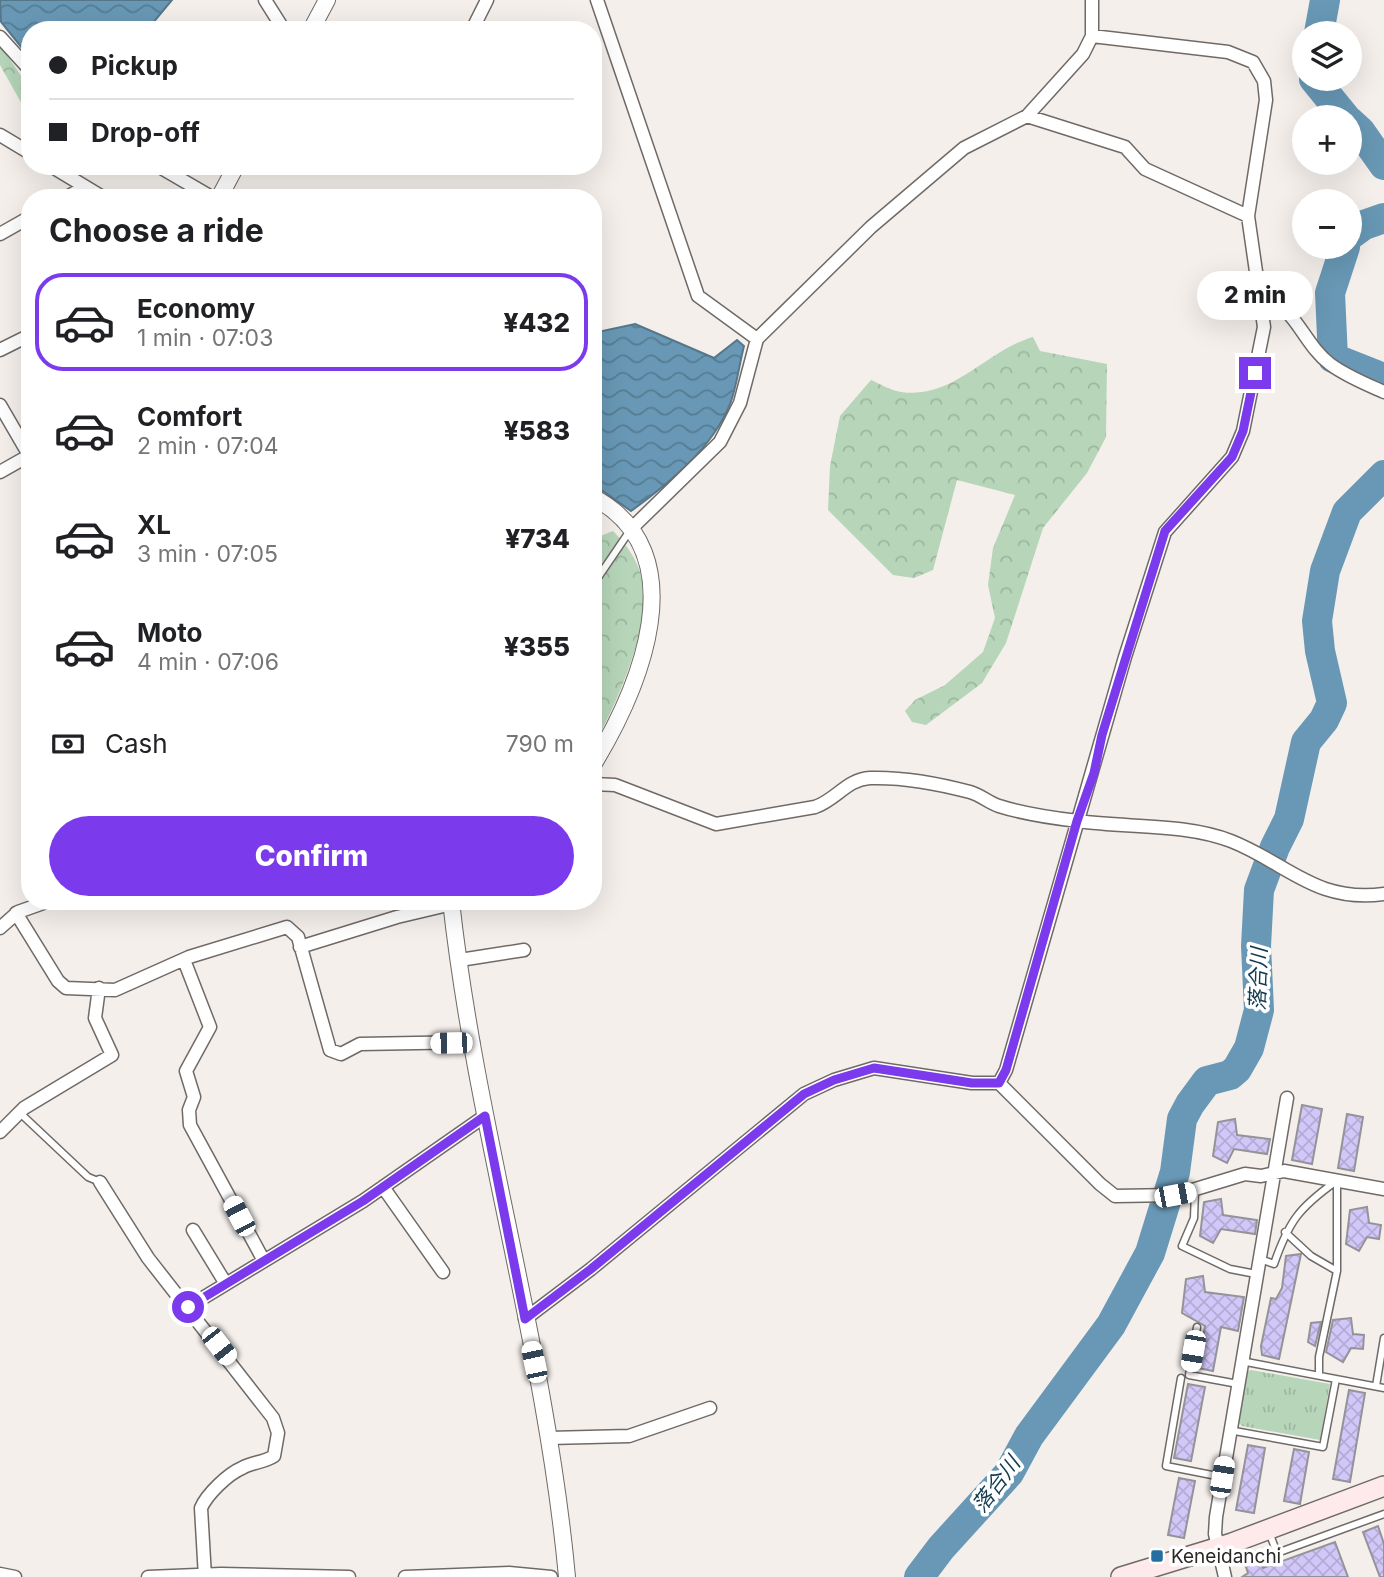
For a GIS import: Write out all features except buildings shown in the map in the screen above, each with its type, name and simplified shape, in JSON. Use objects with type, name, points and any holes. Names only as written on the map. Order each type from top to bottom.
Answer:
[{"type":"main road","points":[[1121,1577],[1218,1548],[1384,1486]]},
{"type":"street","points":[[265,0],[278,21]]},
{"type":"street","points":[[316,21],[327,0]]},
{"type":"street","points":[[476,21],[486,0]]},
{"type":"street","points":[[597,0],[698,296],[757,338]]},
{"type":"street","points":[[632,528],[720,442],[740,403],[757,338],[871,226],[964,148],[1027,117],[1083,54],[1091,36],[1092,0]]},
{"type":"street","points":[[999,1083],[1006,1070],[1077,821],[1165,531],[1232,457],[1243,431],[1264,327],[1248,216],[1266,100],[1264,81],[1253,62],[1228,52],[1091,36]]},
{"type":"street","points":[[0,37],[21,60]]},
{"type":"street","points":[[1027,117],[1125,147],[1145,169],[1248,216]]},
{"type":"street","points":[[0,135],[21,148]]},
{"type":"street","points":[[66,175],[88,189]]},
{"type":"street","points":[[173,175],[198,189]]},
{"type":"street","points":[[81,189],[85,187]]},
{"type":"street","points":[[0,234],[21,222]]},
{"type":"street","points":[[1261,296],[1284,306],[1311,346],[1329,364],[1384,393]]},
{"type":"street","points":[[0,350],[21,340]]},
{"type":"street","points":[[0,405],[21,441]]},
{"type":"street","points":[[0,472],[21,460]]},
{"type":"street","points":[[602,504],[632,528],[649,565],[651,613],[627,704],[602,749]]},
{"type":"street","points":[[602,784],[615,785],[716,824],[815,807],[827,803],[853,781],[871,778],[973,793],[998,806],[1077,821],[1198,833],[1231,841],[1300,881],[1321,888],[1356,894],[1384,894]]},
{"type":"street","points":[[0,928],[16,913],[24,910]]},
{"type":"street","points":[[300,947],[425,910]]},
{"type":"street","points":[[453,910],[485,1116],[560,1502],[567,1577]]},
{"type":"street","points":[[16,913],[58,981],[66,988],[115,990],[184,960],[278,928],[287,928],[293,933],[300,947],[330,1050],[341,1054],[360,1044],[473,1042]]},
{"type":"street","points":[[460,960],[524,950]]},
{"type":"street","points":[[184,960],[210,1027],[186,1071],[194,1097],[189,1110],[190,1125],[264,1261]]},
{"type":"street","points":[[0,1132],[20,1113],[112,1055],[96,1018],[99,988]]},
{"type":"street","points":[[525,1319],[591,1269],[804,1094],[834,1080],[874,1068],[972,1083],[999,1083],[1115,1196],[1175,1195],[1195,1191],[1230,1177],[1274,1172],[1384,1189]]},
{"type":"street","points":[[1224,1577],[1215,1525],[1287,1098]]},
{"type":"street","points":[[188,1307],[383,1187],[485,1116]]},
{"type":"street","points":[[100,1182],[148,1258],[250,1385],[272,1418],[278,1433],[274,1456],[264,1462],[241,1468],[205,1499],[201,1508],[204,1576]]},
{"type":"street","points":[[383,1187],[443,1272]]},
{"type":"street","points":[[193,1230],[226,1284]]},
{"type":"street","points":[[549,1438],[629,1436],[710,1408]]},
{"type":"street","points":[[405,1577],[509,1573],[551,1577]]},
{"type":"street","points":[[0,1574],[15,1577]]},
{"type":"street","points":[[148,1577],[349,1577]]},
{"type":"lane","points":[[602,572],[632,528]]},
{"type":"lane","points":[[20,1113],[88,1177],[100,1182]]},
{"type":"lane","points":[[1259,1259],[1274,1264],[1285,1232],[1295,1214],[1313,1196],[1337,1181]]},
{"type":"lane","points":[[1319,1376],[1320,1357],[1337,1271],[1337,1181]]},
{"type":"lane","points":[[1195,1191],[1194,1217],[1182,1246],[1230,1269],[1256,1274]]},
{"type":"lane","points":[[1285,1232],[1311,1256],[1337,1271]]},
{"type":"lane","points":[[1197,1327],[1189,1375],[1238,1384]]},
{"type":"lane","points":[[1376,1386],[1384,1338]]},
{"type":"lane","points":[[1241,1361],[1384,1388]]},
{"type":"lane","points":[[1181,1378],[1166,1466],[1222,1477]]},
{"type":"lane","points":[[1229,1430],[1323,1447],[1336,1378]]},
{"type":"lane","points":[[1268,1530],[1277,1553],[1384,1514]]},
{"type":"green space","points":[[0,45],[21,76],[21,102],[0,65]]},
{"type":"green space","points":[[1033,337],[1040,351],[1107,364],[1106,437],[1087,473],[1043,528],[1006,643],[982,683],[926,725],[912,722],[905,711],[915,700],[945,685],[983,652],[995,618],[988,585],[993,548],[1015,495],[957,480],[933,570],[914,578],[893,575],[828,510],[830,466],[840,416],[871,380],[901,392],[937,389],[1016,343]]},
{"type":"green space","points":[[613,531],[628,548],[641,574],[645,599],[630,666],[602,728],[602,535]]},
{"type":"green space","points":[[1248,1371],[1330,1384],[1320,1440],[1242,1426],[1239,1423]]},
{"type":"water","points":[[0,0],[172,0],[154,21],[21,21],[21,47],[1,22]]},
{"type":"water","points":[[635,324],[714,358],[737,340],[744,346],[730,404],[712,436],[701,451],[674,477],[631,511],[602,490],[602,331]]},
{"type":"waterway","name":"落合川","points":[[1321,21],[1325,0]]},
{"type":"waterway","name":"落合川","points":[[1324,91],[1335,105]]},
{"type":"waterway","name":"落合川","points":[[1362,134],[1384,165]]},
{"type":"waterway","name":"落合川","points":[[1362,226],[1384,218]]},
{"type":"waterway","name":"落合川","points":[[1341,259],[1330,293],[1333,358],[1384,378]]},
{"type":"waterway","name":"落合川","points":[[919,1577],[941,1548],[1009,1473],[1029,1436],[1111,1325],[1150,1253],[1175,1172],[1182,1119],[1207,1081],[1230,1075],[1237,1069],[1249,1048],[1259,1010],[1256,946],[1259,890],[1289,819],[1306,742],[1324,720],[1332,703],[1320,651],[1317,621],[1325,571],[1347,512],[1384,475]]},
{"type":"place","name":"Keneidanchi","points":[[1157,1556]]},
{"type":"route","points":[[188,1307],[363,1201],[485,1116],[525,1319],[591,1269],[804,1094],[834,1080],[874,1068],[972,1083],[999,1083],[1006,1070],[1077,821],[1094,773],[1125,657],[1165,531],[1232,457],[1243,431],[1255,373]]}]
